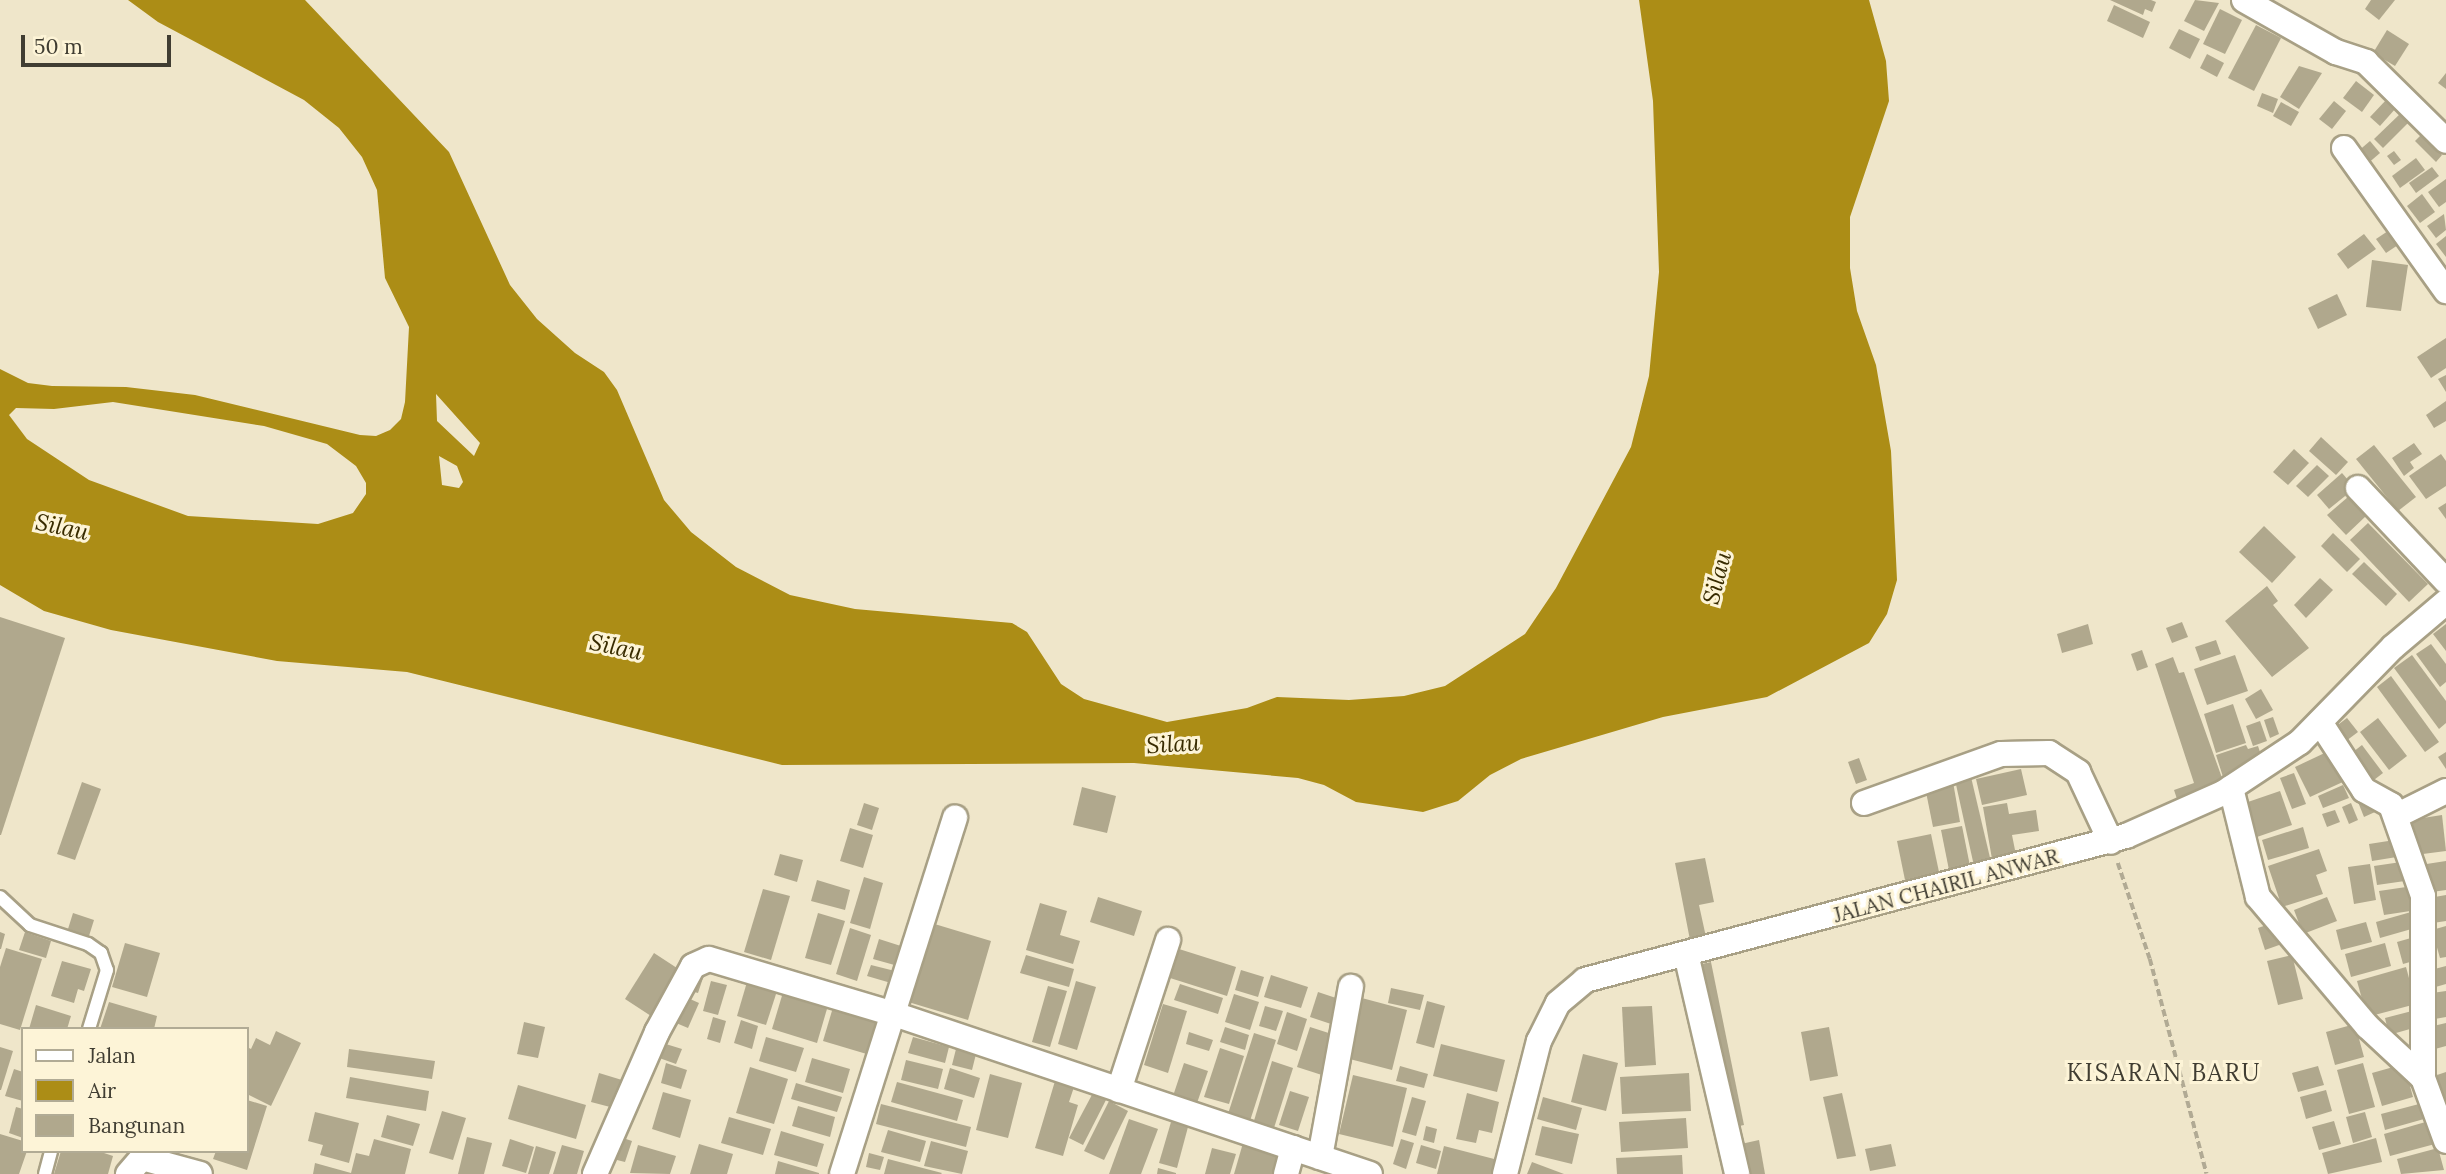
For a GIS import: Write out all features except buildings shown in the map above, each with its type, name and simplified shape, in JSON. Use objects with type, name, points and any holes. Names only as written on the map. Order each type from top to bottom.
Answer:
[{"type":"street","points":[[2244,0],[2336,52],[2366,62],[2446,141]]},
{"type":"street","points":[[2344,148],[2446,291]]},
{"type":"street","points":[[2358,488],[2446,581]]},
{"type":"street","name":"JALAN CHAIRIL ANWAR","points":[[1505,1174],[1539,1041],[1558,1003],[1585,980],[2111,842],[2231,788],[2300,742],[2393,647],[2446,602]]},
{"type":"street","points":[[2320,722],[2364,790],[2391,806],[2423,896],[2423,1078],[2446,1141]]},
{"type":"street","points":[[1864,803],[2001,754],[2049,752],[2078,772],[2111,842]]},
{"type":"street","points":[[2231,788],[2258,897],[2367,1026],[2423,1078]]},
{"type":"street","points":[[2396,816],[2446,791]]},
{"type":"street","points":[[842,1174],[955,818]]},
{"type":"street","points":[[1119,1090],[1168,940]]},
{"type":"street","points":[[1686,954],[1737,1174]]},
{"type":"street","points":[[595,1174],[642,1075],[650,1046],[700,960],[721,960],[894,1014],[1370,1174]]},
{"type":"street","points":[[1320,1157],[1350,987]]},
{"type":"street","points":[[1286,1174],[1293,1148]]},
{"type":"street","points":[[128,1174],[142,1158],[200,1174]]},
{"type":"lane","points":[[0,897],[30,925],[88,944],[102,953],[107,970],[90,1027]]},
{"type":"lane","points":[[44,1174],[50,1153]]},
{"type":"path","points":[[2111,842],[2150,959],[2207,1174]]},
{"type":"water","name":"Silau","points":[[128,0],[305,0],[449,152],[510,285],[537,319],[575,353],[604,372],[617,390],[664,500],[691,532],[736,567],[790,595],[855,609],[1012,623],[1027,632],[1061,684],[1084,699],[1167,722],[1247,708],[1277,697],[1349,700],[1404,696],[1445,686],[1525,634],[1556,588],[1631,447],[1649,376],[1659,272],[1653,101],[1639,0],[1869,0],[1886,61],[1889,101],[1850,217],[1850,268],[1857,311],[1876,365],[1891,451],[1897,580],[1887,614],[1869,643],[1767,697],[1663,717],[1521,759],[1490,775],[1458,801],[1423,812],[1356,802],[1324,785],[1298,778],[1134,763],[782,765],[407,672],[277,661],[111,630],[44,611],[0,585],[0,369],[28,383],[126,387],[195,395],[360,435],[376,436],[390,430],[401,419],[405,402],[409,327],[385,278],[377,190],[362,157],[339,128],[304,100],[158,22]],"holes":[[[436,394],[480,443],[474,456],[437,421]],[[113,402],[264,426],[327,444],[356,466],[366,483],[366,494],[353,513],[318,524],[188,516],[89,480],[27,439],[9,415],[16,408],[54,409]],[[439,456],[457,466],[463,482],[459,488],[442,485]]]},
{"type":"district","name":"KISARAN BARU","points":[[2164,1073]]}]
